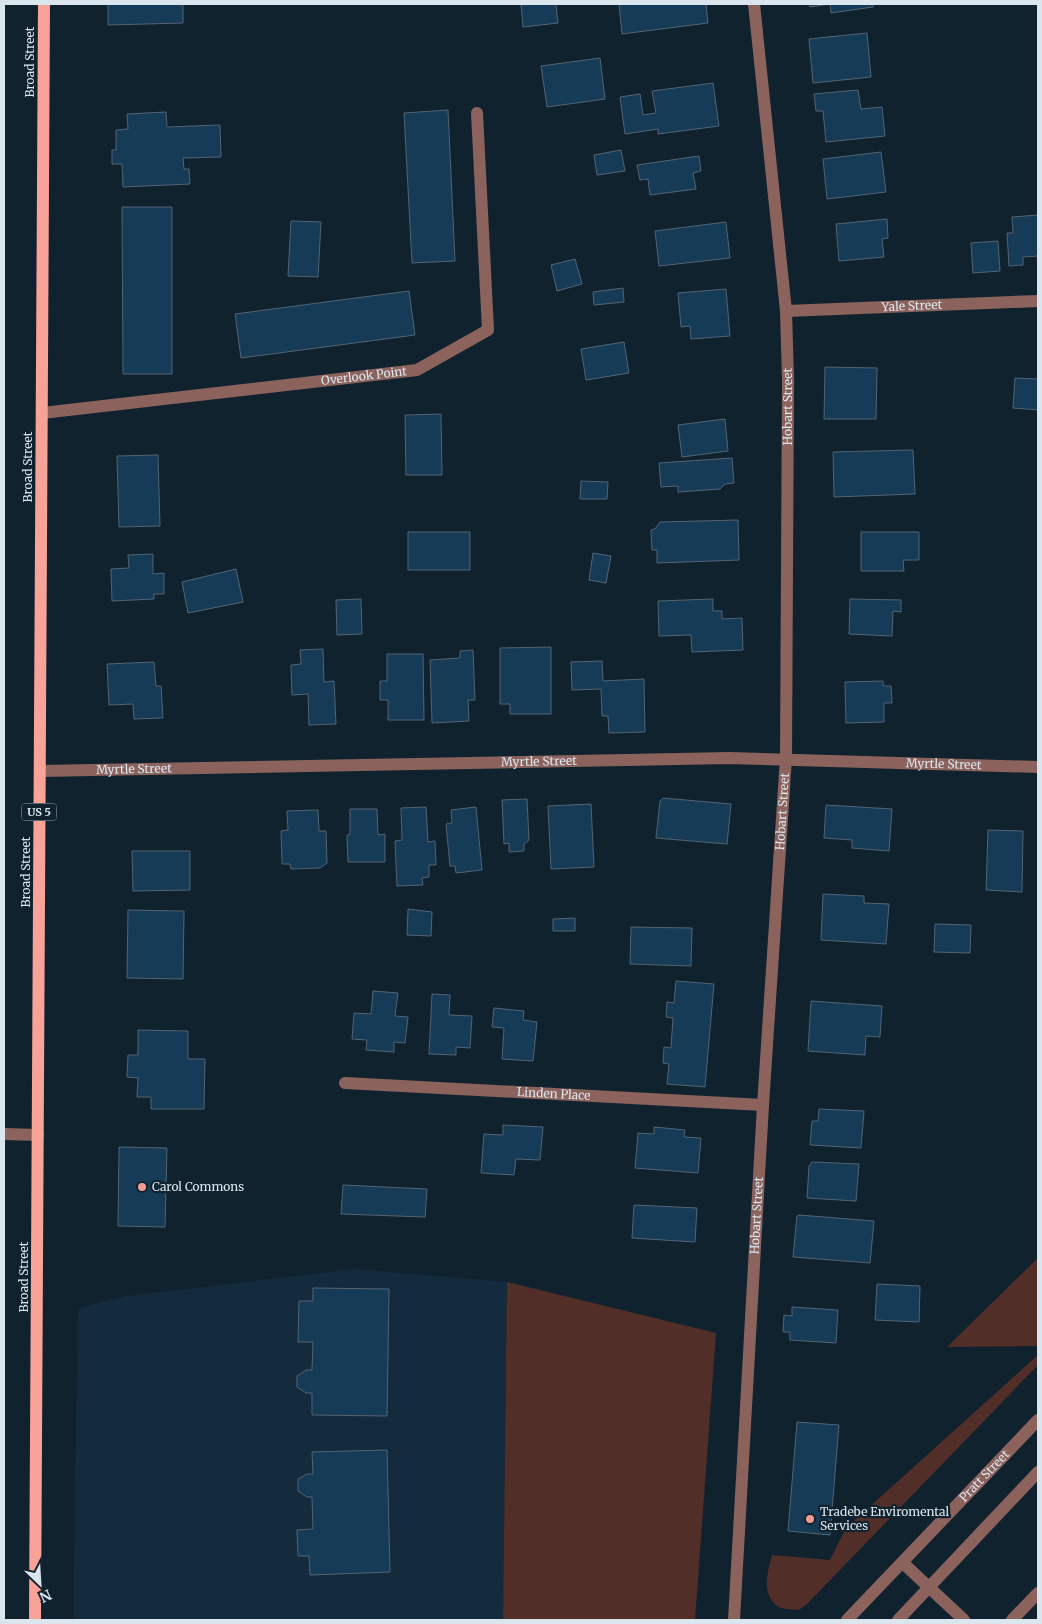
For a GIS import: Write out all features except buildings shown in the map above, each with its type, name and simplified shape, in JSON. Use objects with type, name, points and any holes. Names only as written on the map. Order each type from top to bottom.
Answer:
[{"type":"main road","name":"Broad Street","points":[[34,1620],[44,4]]},
{"type":"street","name":"Hobart Street","points":[[734,1620],[763,1105],[786,758],[788,380],[786,311],[754,4]]},
{"type":"street","name":"Overlook Point","points":[[42,412],[416,370],[488,330],[477,113]]},
{"type":"street","name":"Yale Street","points":[[786,311],[1038,301]]},
{"type":"street","name":"Myrtle Street","points":[[40,771],[729,758],[786,758],[1038,767]]},
{"type":"street","name":"Linden Place","points":[[345,1082],[763,1105]]},
{"type":"street","points":[[4,1134],[38,1135]]},
{"type":"street","name":"Pratt Street","points":[[847,1620],[1038,1420]]},
{"type":"street","points":[[898,1620],[1038,1472]]},
{"type":"street","points":[[903,1563],[964,1620]]},
{"type":"street","points":[[1012,1620],[1038,1593]]},
{"type":"shaded area","points":[[1038,1258],[1038,1346],[947,1347]]},
{"type":"shaded area","points":[[354,1269],[507,1282],[503,1620],[73,1620],[78,1308],[127,1296]]},
{"type":"shaded area","points":[[507,1282],[716,1333],[695,1620],[503,1620]]},
{"type":"shaded area","points":[[1038,1355],[1038,1365],[807,1604],[799,1610],[784,1609],[778,1607],[771,1600],[768,1594],[767,1581],[772,1555],[830,1560],[846,1528]]},
{"type":"place","name":"Carol Commons","points":[[142,1187]]},
{"type":"place","name":"Tradebe Enviromental Services","points":[[810,1519]]}]
